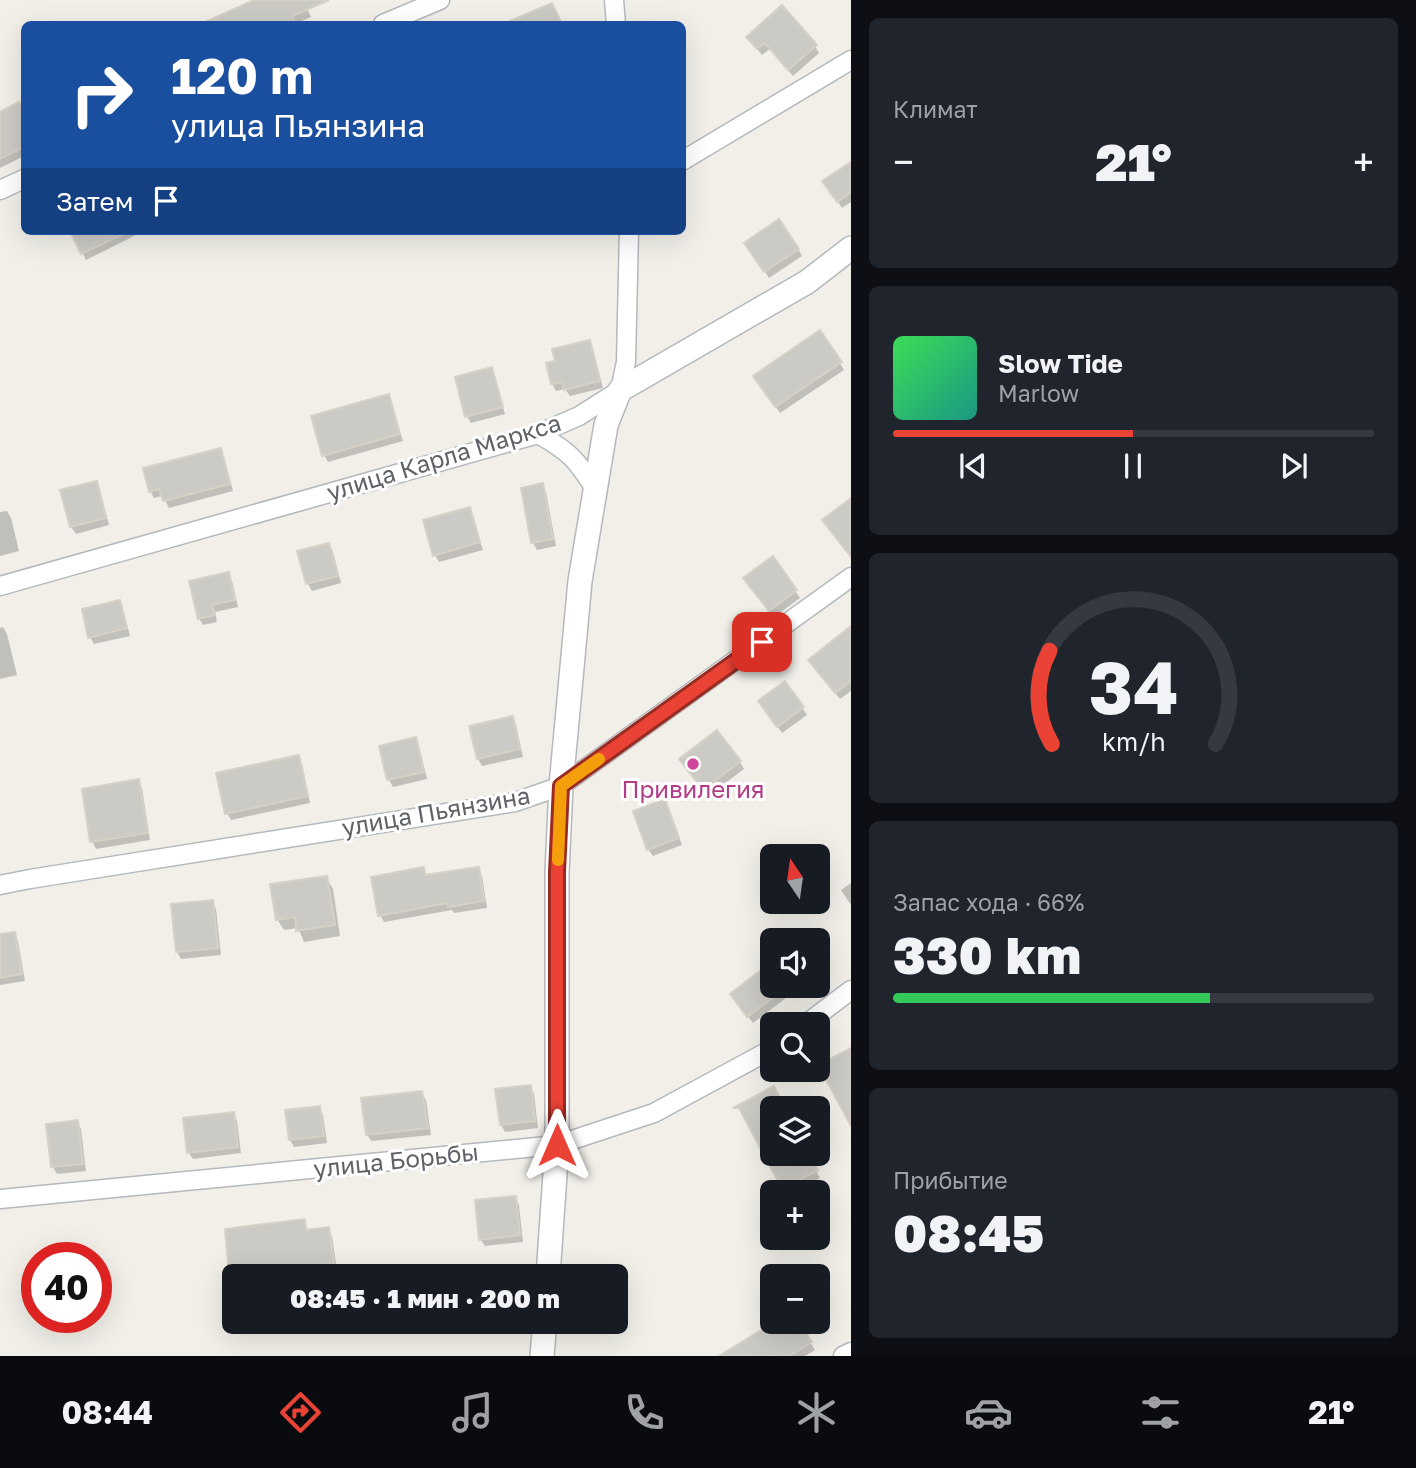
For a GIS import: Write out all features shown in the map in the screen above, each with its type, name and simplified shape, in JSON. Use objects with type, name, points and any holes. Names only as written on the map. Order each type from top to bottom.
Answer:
[{"type":"street","points":[[390,21],[440,0]]},
{"type":"street","points":[[614,0],[616,21]]},
{"type":"street","points":[[686,159],[851,60]]},
{"type":"street","points":[[0,190],[21,180]]},
{"type":"street","points":[[549,1264],[557,1145],[557,872],[561,786],[580,581],[606,425],[620,390],[626,362],[629,235]]},
{"type":"street","name":"улица Карла Маркса","points":[[0,586],[538,434],[579,416],[807,282],[851,248]]},
{"type":"street","points":[[538,434],[564,448],[596,489]]},
{"type":"street","name":"улица Пьянзина","points":[[0,885],[30,878],[515,802],[561,786],[851,577]]},
{"type":"street","points":[[822,1012],[851,990]]},
{"type":"street","name":"улица Борьбы","points":[[0,1199],[557,1145],[654,1113],[760,1056]]},
{"type":"street","points":[[542,1356],[544,1334]]},
{"type":"street","points":[[844,1356],[851,1352]]},
{"type":"building","points":[[254,0],[329,0],[292,16],[294,21],[208,21]]},
{"type":"building","points":[[552,3],[561,21],[510,21]]},
{"type":"building","points":[[782,5],[817,45],[788,70],[765,43],[757,49],[746,37]]},
{"type":"building","points":[[19,102],[21,106],[21,148],[0,159],[0,112]]},
{"type":"building","points":[[851,162],[851,192],[837,202],[822,181]]},
{"type":"building","points":[[779,219],[799,249],[764,272],[744,243]]},
{"type":"building","points":[[72,235],[121,235],[81,254]]},
{"type":"building","points":[[820,330],[842,362],[775,407],[753,376]]},
{"type":"building","points":[[590,340],[600,381],[564,390],[562,382],[551,384],[546,363],[555,361],[552,349]]},
{"type":"building","points":[[492,367],[503,407],[465,417],[455,377]]},
{"type":"building","points":[[389,394],[400,434],[322,456],[311,416]]},
{"type":"building","points":[[221,448],[230,484],[163,501],[159,489],[149,492],[143,468]]},
{"type":"building","points":[[97,481],[106,518],[70,527],[60,490]]},
{"type":"building","points":[[543,483],[553,539],[531,543],[521,488]]},
{"type":"building","points":[[851,498],[851,557],[822,520]]},
{"type":"building","points":[[470,507],[480,542],[433,556],[423,520]]},
{"type":"building","points":[[329,543],[338,576],[306,584],[297,551]]},
{"type":"building","points":[[773,556],[797,590],[769,611],[743,578]]},
{"type":"building","points":[[229,572],[235,600],[212,605],[215,615],[198,619],[189,581]]},
{"type":"building","points":[[120,600],[127,628],[88,638],[82,609]]},
{"type":"building","points":[[851,626],[851,681],[835,693],[808,660]]},
{"type":"building","points":[[785,681],[804,707],[777,727],[758,701]]},
{"type":"building","points":[[513,716],[520,749],[477,759],[469,726]]},
{"type":"building","points":[[717,730],[741,761],[703,790],[679,759]]},
{"type":"building","points":[[416,737],[424,772],[387,780],[379,746]]},
{"type":"building","points":[[299,755],[308,796],[225,814],[216,773]]},
{"type":"building","points":[[139,779],[148,833],[90,842],[82,789]]},
{"type":"building","points":[[665,799],[679,838],[647,850],[633,811]]},
{"type":"building","points":[[424,867],[425,875],[479,867],[484,901],[448,907],[447,903],[378,916],[371,877]]},
{"type":"building","points":[[327,876],[335,925],[296,931],[295,917],[276,920],[270,884]]},
{"type":"building","points":[[213,900],[218,948],[176,952],[171,904]]},
{"type":"building","points":[[15,932],[22,974],[0,978],[0,934]]},
{"type":"building","points":[[760,971],[760,998],[773,998],[747,1017],[730,994]]},
{"type":"building","points":[[851,1048],[851,1126],[827,1082],[830,1082],[830,1059]]},
{"type":"building","points":[[531,1085],[535,1121],[500,1125],[495,1089]]},
{"type":"building","points":[[774,1086],[779,1096],[760,1096],[760,1148],[739,1108],[733,1108]]},
{"type":"building","points":[[422,1091],[428,1128],[366,1135],[361,1098]]},
{"type":"building","points":[[320,1106],[324,1136],[289,1140],[285,1110]]},
{"type":"building","points":[[234,1112],[238,1147],[187,1153],[183,1118]]},
{"type":"building","points":[[78,1120],[83,1164],[51,1167],[46,1124]]},
{"type":"building","points":[[770,1166],[816,1166],[818,1170],[799,1180],[777,1180]]},
{"type":"building","points":[[516,1196],[520,1235],[479,1240],[475,1200]]},
{"type":"building","points":[[305,1219],[306,1230],[329,1227],[334,1263],[228,1264],[225,1229]]},
{"type":"building","points":[[760,1331],[760,1334],[807,1334],[812,1342],[789,1356],[719,1356]]},
{"type":"slow traffic","points":[[558,860],[561,786],[599,759]]},
{"type":"place","name":"Привилегия","points":[[693,764]]},
{"type":"route","points":[[557,1145],[557,872],[561,786],[762,642]]}]
